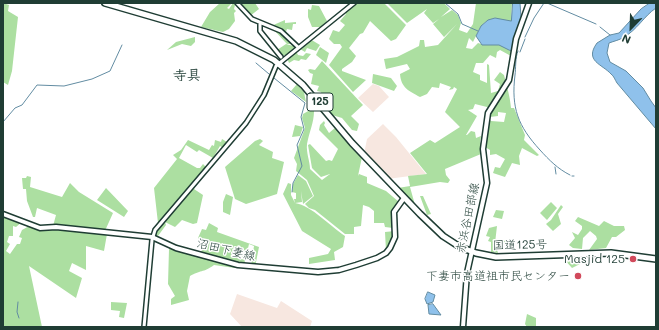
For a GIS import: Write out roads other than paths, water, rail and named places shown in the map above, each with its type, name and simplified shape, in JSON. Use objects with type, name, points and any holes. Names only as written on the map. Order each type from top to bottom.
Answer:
[{"type":"highway","name":"125","points":[[105,3],[243,44],[280,61]]},
{"type":"highway","name":"国道125号","points":[[280,61],[354,146],[442,236],[456,245],[472,252],[501,257],[611,253],[656,258]]},
{"type":"main road","name":"赤浜谷田部線","points":[[463,327],[466,281],[486,187],[487,174],[483,149],[488,113],[509,80],[516,38],[529,3]]},
{"type":"main road","name":"沼田下妻線","points":[[3,214],[41,228],[56,227],[152,237],[176,248],[238,266],[310,273],[338,270],[377,258],[388,251],[394,242],[396,234],[394,212],[404,198]]},
{"type":"street","points":[[237,3],[248,16],[260,24],[281,30],[298,47]]},
{"type":"street","points":[[144,327],[152,237],[156,228],[246,123],[264,95],[272,74],[280,61],[354,3]]},
{"type":"street","points":[[260,24],[260,31],[280,61]]},
{"type":"water","points":[[513,3],[520,3],[521,17],[511,51],[499,45],[482,45],[476,36],[481,26],[488,20],[495,18],[511,21]]},
{"type":"water","points":[[650,3],[656,3],[656,8],[629,34],[621,39],[609,43],[607,53],[610,62],[626,71],[643,88],[656,108],[656,129],[617,83],[613,76],[596,62],[592,54],[597,43],[610,35],[619,33],[641,9]]},
{"type":"water","points":[[428,292],[435,295],[433,302],[427,304],[425,299]]},
{"type":"water","points":[[433,304],[441,315],[429,314],[428,305]]},
{"type":"waterway","points":[[234,3],[238,7]]},
{"type":"waterway","points":[[445,3],[458,14],[462,24],[478,31]]},
{"type":"waterway","points":[[525,37],[534,18],[544,3]]},
{"type":"waterway","points":[[547,3],[596,24]]},
{"type":"waterway","points":[[600,27],[610,35]]},
{"type":"waterway","points":[[520,52],[525,39]]},
{"type":"waterway","points":[[3,122],[15,108],[22,105],[37,85],[64,86],[92,79],[110,71],[122,45]]},
{"type":"waterway","points":[[518,51],[516,60],[514,97],[515,107],[521,124],[526,133],[540,150],[554,164],[570,175]]},
{"type":"waterway","points":[[256,63],[269,74]]},
{"type":"waterway","points":[[274,78],[305,103],[301,117],[304,129],[297,145],[302,166],[293,183],[292,192]]},
{"type":"waterway","points":[[555,167],[556,174]]},
{"type":"waterway","points":[[18,302],[17,312],[19,318]]},
{"type":"place","name":"Masjid 125","points":[[633,259]]},
{"type":"place","name":"下妻市高道祖市民センター","points":[[578,276]]},
{"type":"district","name":"寺具","points":[[187,76]]}]
